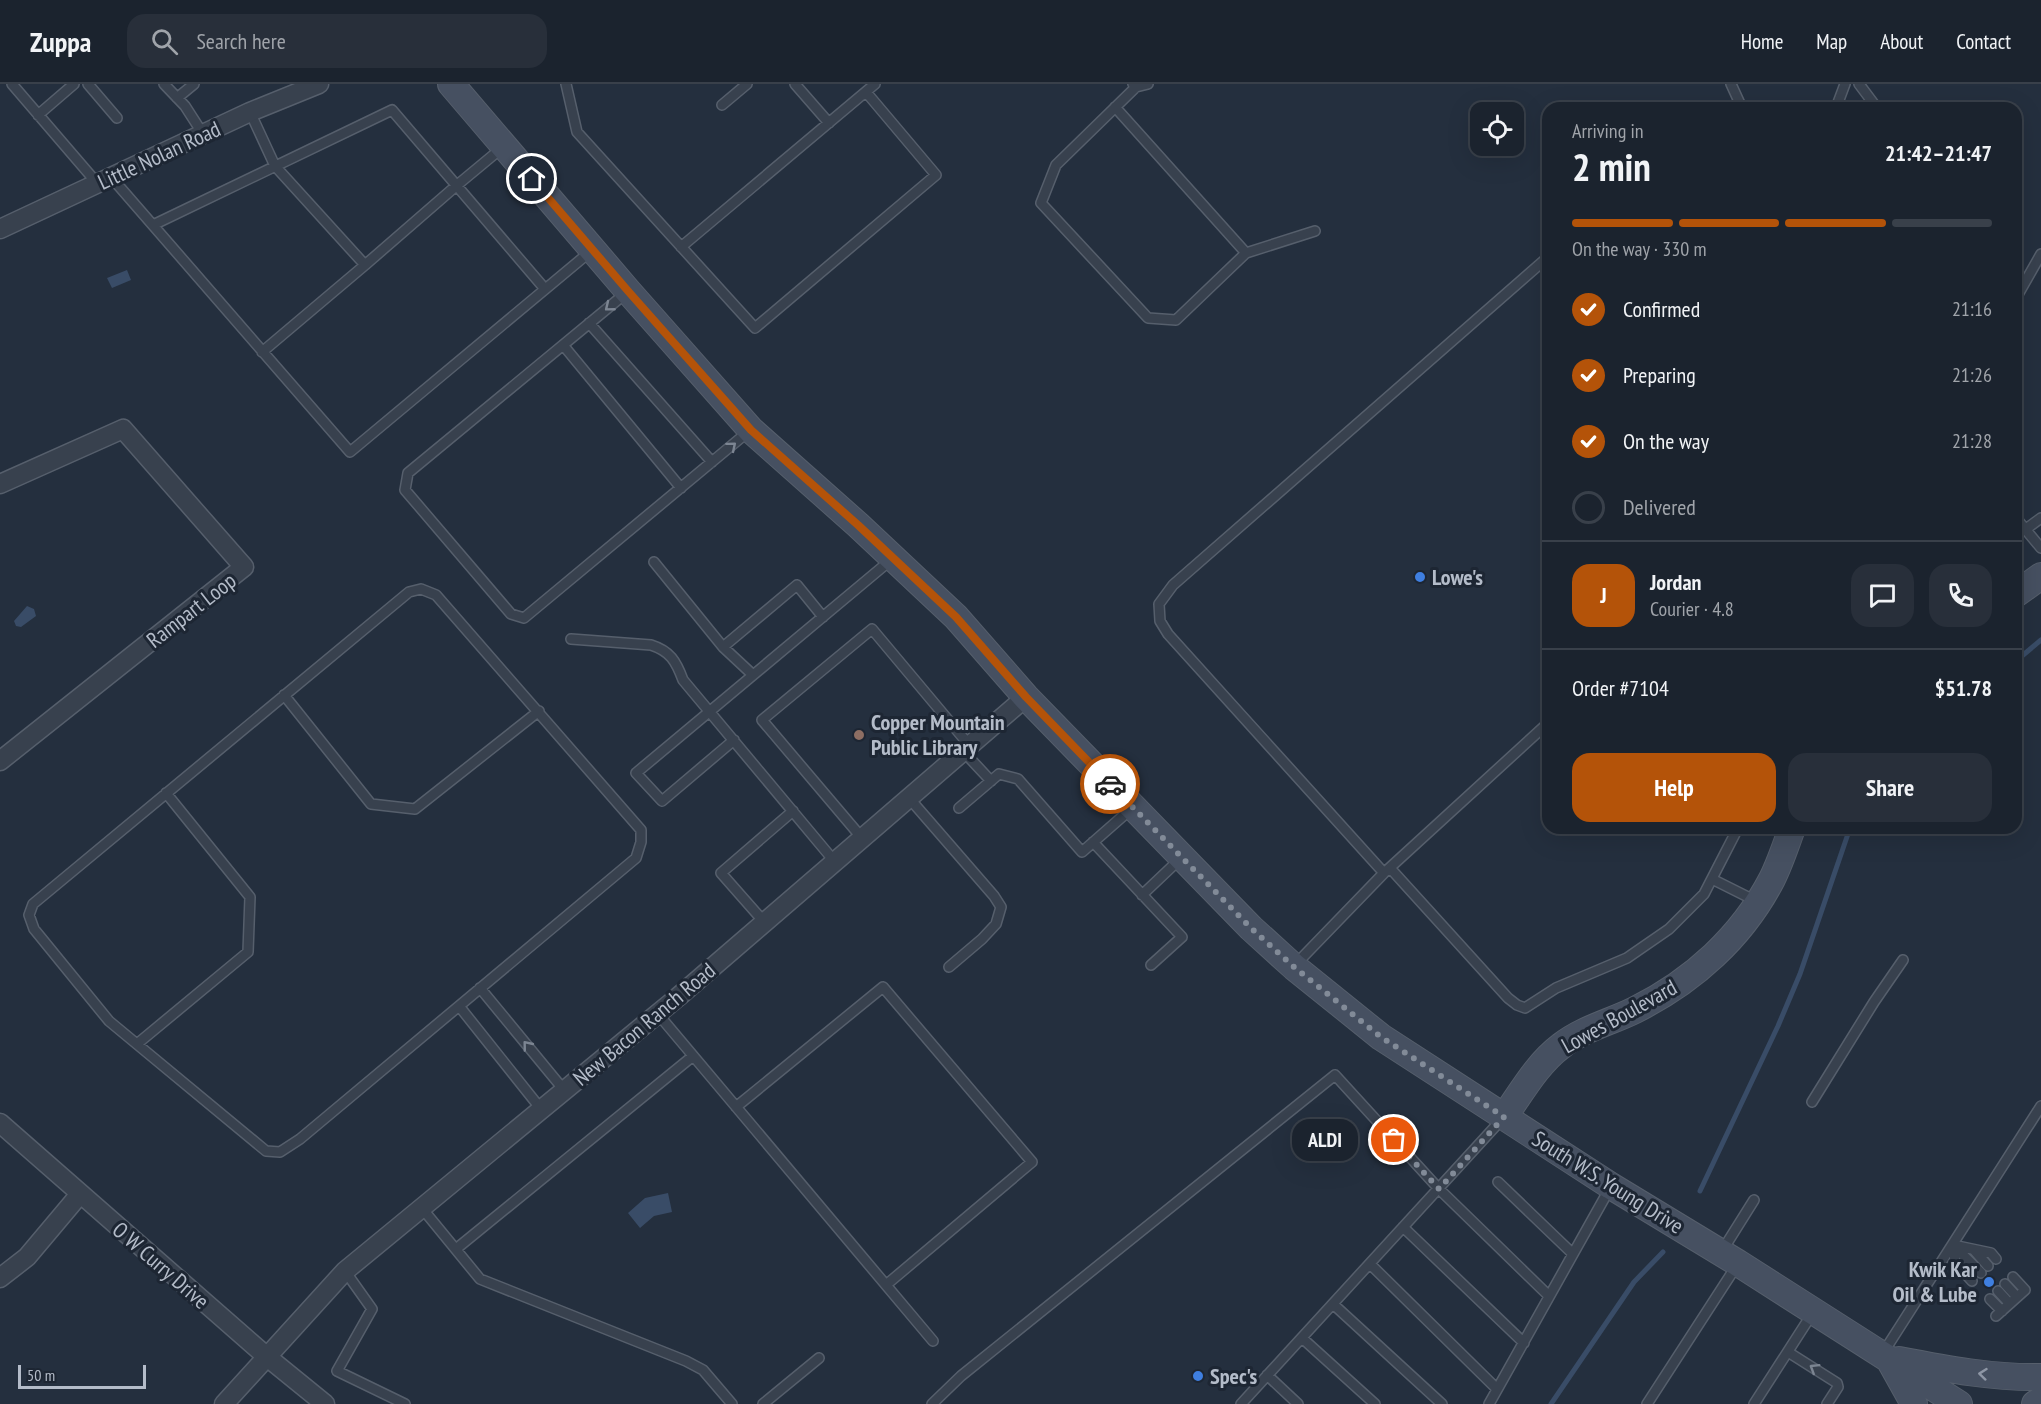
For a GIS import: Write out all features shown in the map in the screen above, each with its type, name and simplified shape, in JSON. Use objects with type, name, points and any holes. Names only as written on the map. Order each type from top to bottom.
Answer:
[{"type":"main road","name":"South W.S. Young Drive","points":[[451,84],[628,291],[751,430],[894,558],[956,617],[1026,697],[1251,928],[1294,967],[1381,1037],[1611,1186],[1959,1404]]},
{"type":"main road","points":[[2022,590],[2041,576]]},
{"type":"main road","name":"Lowes Boulevard","points":[[1504,1117],[1539,1067],[1561,1045],[1584,1032],[1635,1010],[1678,985],[1713,957],[1733,937],[1758,903],[1772,878],[1790,834]]},
{"type":"main road","points":[[1885,1358],[1976,1374],[2015,1378],[2041,1377]]},
{"type":"main road","points":[[1885,1358],[1914,1404]]},
{"type":"main road","points":[[2035,1404],[2041,1400]]},
{"type":"street","name":"Little Nolan Road","points":[[0,229],[250,112],[319,84]]},
{"type":"street","name":"Rampart Loop","points":[[0,484],[123,429],[244,567],[0,761]]},
{"type":"street","name":"New Bacon Ranch Road","points":[[224,1404],[345,1271],[658,1014],[1026,697]]},
{"type":"street","name":"O W Curry Drive","points":[[0,1123],[266,1356],[325,1404]]},
{"type":"street","points":[[0,1278],[27,1257],[80,1194]]},
{"type":"lane","points":[[12,84],[38,115],[153,225],[350,452],[592,249]]},
{"type":"lane","points":[[38,115],[74,84]]},
{"type":"lane","points":[[88,84],[117,118]]},
{"type":"lane","points":[[164,84],[185,106],[203,134]]},
{"type":"lane","points":[[177,98],[194,84]]},
{"type":"lane","points":[[566,84],[577,132],[754,328],[936,175],[866,92]]},
{"type":"lane","points":[[722,105],[747,84]]},
{"type":"lane","points":[[795,84],[829,123]]},
{"type":"lane","points":[[681,247],[875,84]]},
{"type":"lane","points":[[1148,84],[1134,85],[1056,165],[1041,203],[1148,318],[1176,320],[1246,253],[1315,231]]},
{"type":"lane","points":[[1731,84],[1739,102]]},
{"type":"lane","points":[[1838,102],[1845,84]]},
{"type":"lane","points":[[1859,84],[1872,102]]},
{"type":"lane","points":[[1115,107],[1246,253]]},
{"type":"lane","points":[[153,225],[392,110],[545,289]]},
{"type":"lane","points":[[250,112],[275,166],[365,265]]},
{"type":"lane","points":[[262,352],[504,146]]},
{"type":"lane","points":[[2022,284],[2041,254]]},
{"type":"lane","points":[[1542,262],[1173,585],[1159,604],[1161,621],[1168,634],[1387,871],[1508,998],[1525,1008],[1556,988],[1627,958],[1669,929],[1704,894],[1735,834]]},
{"type":"lane","points":[[628,291],[408,473],[405,490],[511,614],[525,618],[751,430]]},
{"type":"lane","points":[[589,324],[712,462]]},
{"type":"lane","points":[[563,345],[681,488]]},
{"type":"lane","points":[[2025,529],[2041,518]]},
{"type":"lane","points":[[2022,525],[2041,548]]},
{"type":"lane","points":[[734,740],[662,801],[636,773],[894,558]]},
{"type":"lane","points":[[654,562],[723,647],[753,675]]},
{"type":"lane","points":[[723,647],[797,585],[823,617]]},
{"type":"lane","points":[[421,589],[436,595],[539,711],[641,830],[641,842],[636,858],[300,1139],[280,1152],[266,1150],[109,1020],[34,928],[28,915],[33,904],[409,592],[421,589]]},
{"type":"lane","points":[[862,838],[762,720],[872,629],[967,748],[991,782]]},
{"type":"lane","points":[[571,639],[651,645],[663,649],[675,659],[683,680],[835,862]]},
{"type":"lane","points":[[284,695],[371,804],[415,809],[539,711]]},
{"type":"lane","points":[[1294,967],[1387,871],[1542,729]]},
{"type":"lane","points":[[959,808],[999,774],[1018,779],[1082,852],[1133,807]]},
{"type":"lane","points":[[137,1044],[248,952],[250,897],[166,793]]},
{"type":"lane","points":[[909,798],[1001,907],[996,924],[949,967]]},
{"type":"lane","points":[[765,923],[722,873],[793,811]]},
{"type":"lane","points":[[1093,842],[1182,937],[1151,965]]},
{"type":"lane","points":[[1142,895],[1182,857]]},
{"type":"lane","points":[[1712,879],[1758,903]]},
{"type":"lane","points":[[1812,1102],[1903,960]]},
{"type":"lane","points":[[736,1107],[883,987],[1032,1162],[886,1285]]},
{"type":"lane","points":[[480,988],[564,1090]]},
{"type":"lane","points":[[459,1006],[541,1109]]},
{"type":"lane","points":[[658,1014],[933,1341]]},
{"type":"lane","points":[[456,1250],[693,1056]]},
{"type":"lane","points":[[932,1404],[961,1376],[1335,1075],[1439,1189],[1549,1296]]},
{"type":"lane","points":[[1885,1358],[2041,1106]]},
{"type":"lane","points":[[1241,1404],[1504,1117]]},
{"type":"lane","points":[[1498,1182],[1573,1254]]},
{"type":"lane","points":[[1489,1404],[1611,1186]]},
{"type":"lane","points":[[1647,1404],[1729,1258],[1754,1200]]},
{"type":"lane","points":[[421,1207],[480,1279],[686,1361],[703,1370],[732,1404]]},
{"type":"lane","points":[[1403,1227],[1524,1342]]},
{"type":"lane","points":[[1953,1245],[1991,1253],[1996,1259]]},
{"type":"lane","points":[[1953,1245],[1984,1269],[1973,1249]]},
{"type":"lane","points":[[1953,1245],[1955,1262],[1972,1281]]},
{"type":"lane","points":[[1370,1264],[1497,1389]]},
{"type":"lane","points":[[345,1271],[372,1309],[337,1371],[405,1404]]},
{"type":"lane","points":[[2006,1307],[2025,1290],[2013,1277]]},
{"type":"lane","points":[[2002,1288],[2006,1307]]},
{"type":"lane","points":[[1990,1299],[2006,1307]]},
{"type":"lane","points":[[1333,1304],[1442,1404]]},
{"type":"lane","points":[[1754,1404],[1810,1317]]},
{"type":"lane","points":[[1302,1338],[1375,1404]]},
{"type":"lane","points":[[1788,1352],[1837,1383],[1838,1387],[1827,1404]]},
{"type":"lane","points":[[763,1404],[819,1358]]},
{"type":"lane","points":[[1267,1375],[1298,1404]]},
{"type":"water","points":[[127,270],[131,280],[112,288],[107,278]]},
{"type":"water","points":[[27,606],[34,609],[36,616],[21,627],[16,626],[14,621]]},
{"type":"water","points":[[668,1193],[672,1212],[654,1216],[640,1228],[628,1213],[645,1198]]},
{"type":"waterway","points":[[2022,656],[2041,640]]},
{"type":"waterway","points":[[1700,1191],[1800,974],[1848,834]]},
{"type":"waterway","points":[[1551,1404],[1634,1282],[1663,1252]]},
{"type":"way so far","points":[[1110,784],[1251,928],[1294,967],[1381,1037],[1504,1117],[1439,1189],[1394,1140]]},
{"type":"place","name":"Lowe's","points":[[1420,577]]},
{"type":"place","name":"Copper Mountain Public Library","points":[[859,735]]},
{"type":"place","name":"ALDI","points":[[1394,1140]]},
{"type":"place","name":"Kwik Kar Oil & Lube","points":[[1989,1282]]},
{"type":"place","name":"Spec's","points":[[1198,1376]]},
{"type":"route","points":[[532,179],[751,430],[858,525],[956,617],[1026,697],[1110,784]]}]
